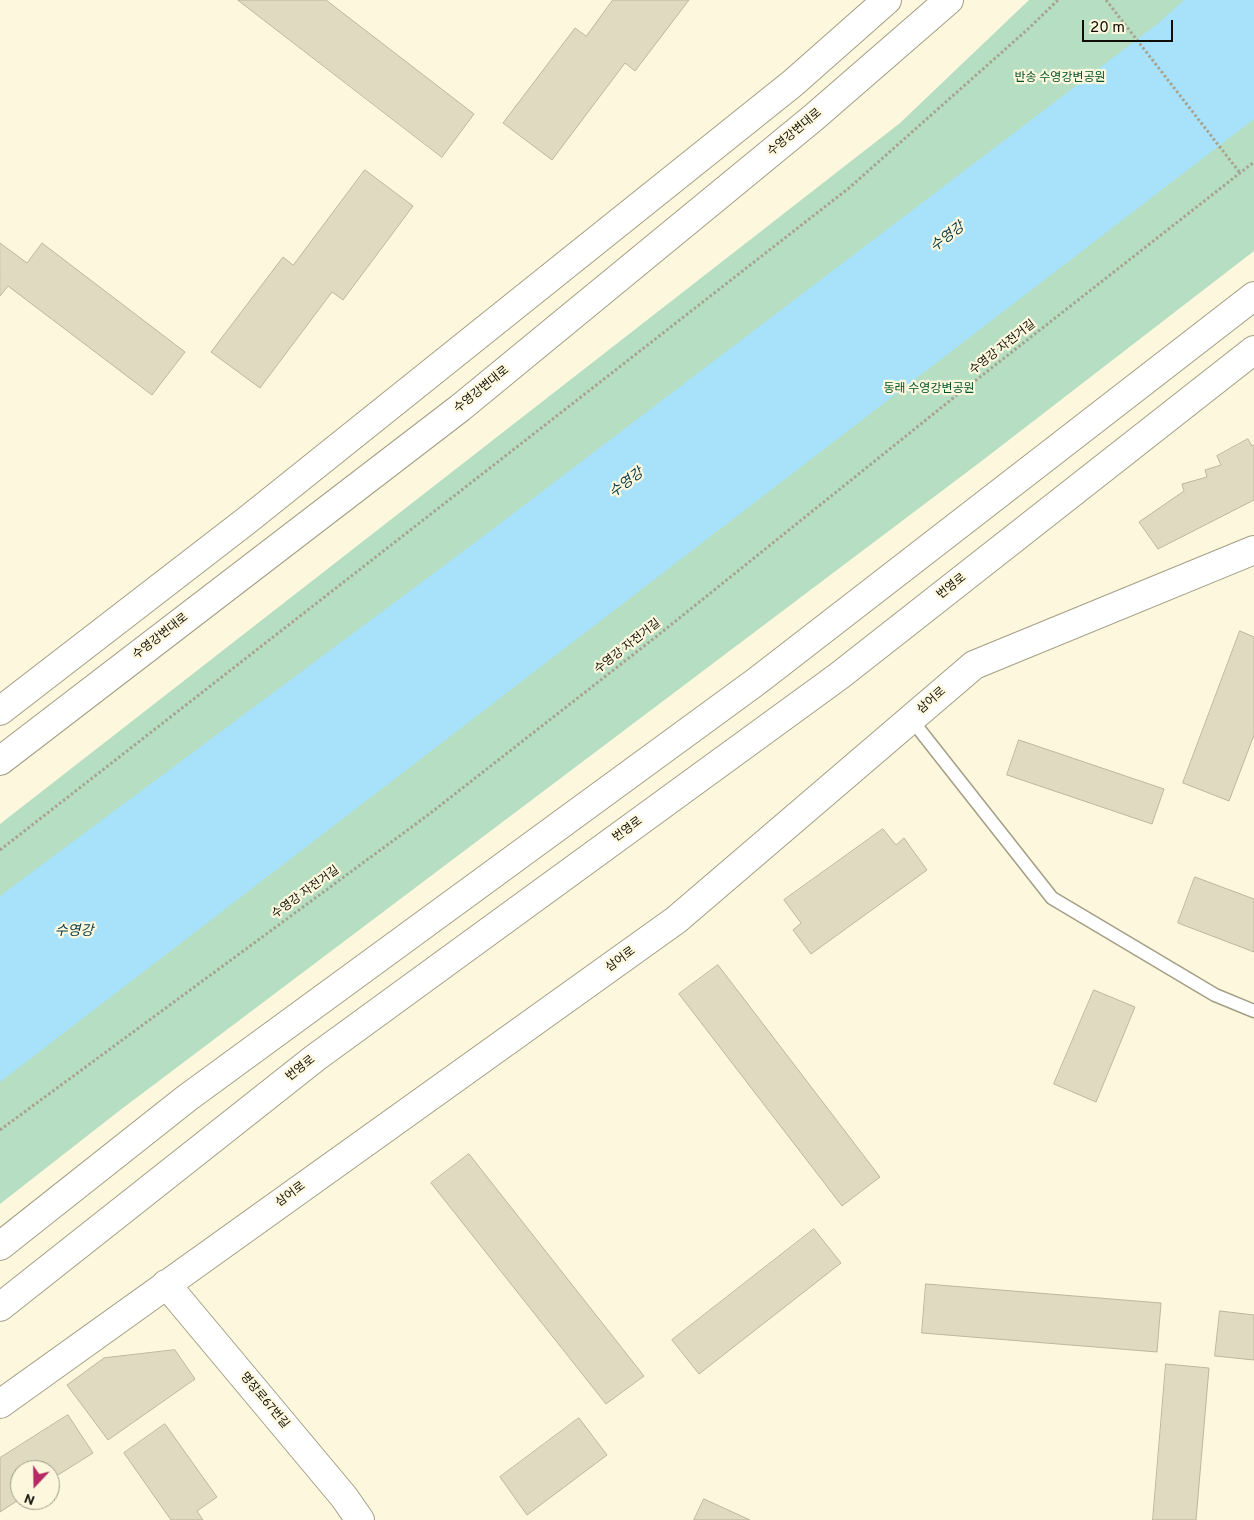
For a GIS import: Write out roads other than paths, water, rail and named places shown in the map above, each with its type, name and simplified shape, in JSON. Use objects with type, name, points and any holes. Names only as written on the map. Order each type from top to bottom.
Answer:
[{"type":"main road","points":[[0,711],[246,521],[785,90],[887,0]]},
{"type":"main road","name":"수영강변대로","points":[[0,761],[460,408],[813,118],[949,0]]},
{"type":"main road","points":[[0,1246],[187,1098],[758,681],[1254,296]]},
{"type":"main road","name":"번영로","points":[[0,1307],[315,1058],[839,676],[1254,350]]},
{"type":"main road","name":"삼어로","points":[[0,1404],[676,920],[974,665],[1254,550]]},
{"type":"main road","name":"명장로67번길","points":[[166,1284],[344,1497],[360,1520]]},
{"type":"lane","points":[[911,719],[1052,898],[1215,995],[1254,1011]]},
{"type":"water","name":"수영강","points":[[1184,0],[1254,0],[1254,119],[0,1082],[0,896],[473,544],[1160,22]]},
{"type":"park label","name":"반송 수영강변공원","points":[[1060,79]]},
{"type":"park label","name":"동래 수영강변공원","points":[[929,390]]}]
